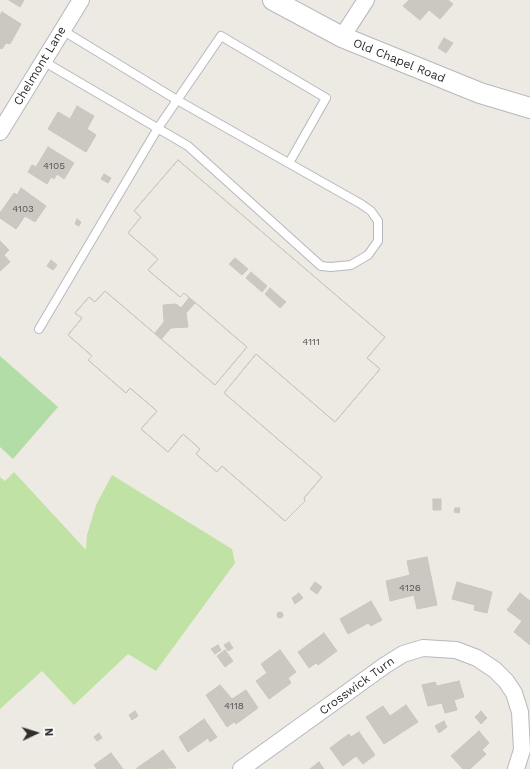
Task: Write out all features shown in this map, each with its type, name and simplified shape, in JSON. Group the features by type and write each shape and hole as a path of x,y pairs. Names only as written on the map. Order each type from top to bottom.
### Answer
{"street":[{"name":"Chelmont Lane","path":"0,132 81,0"},
{"name":"Old Chapel Road","path":"273,0 342,37 480,93 530,108"},
{"path":"342,37 366,0"},
{"name":"Crosswick Turn","path":"241,769 384,666 403,654 423,648 456,650 477,658 496,670 506,681 514,693 520,712 522,750 516,769"}],"lane":[{"path":"43,61 188,146 320,266 331,267 351,265 368,255 378,241 378,221 371,211 289,162 177,100 62,30"},
{"path":"40,329 158,128 221,36 326,98 289,162"}],"green space":[{"path":"0,356 58,407 13,459 0,447"},
{"path":"14,472 86,550 87,535 96,505 112,475 232,549 235,563 156,671 128,654 74,705 42,671 0,709 0,477 5,481"}],"building":[{"path":"9,0 24,0 20,7"},
{"path":"409,0 448,0 453,4 440,19 429,10 420,20 403,6"},
{"path":"2,12 21,24 10,44 6,43 2,49 0,48 0,15"},
{"path":"444,38 453,43 446,53 438,48"},
{"path":"77,106 94,116 87,129 96,135 86,152 48,129 58,112 70,119"},
{"path":"48,147 74,163 64,179 57,174 54,179 51,177 47,184 28,172 32,165 36,167"},
{"path":"178,160 385,337 367,358 380,369 335,422 256,354 224,393 322,477 304,498 305,501 285,521 222,466 217,472 196,454 200,449 183,434 168,452 141,429 157,411 130,388 126,393 88,360 92,356 68,335 82,318 75,313 89,297 95,302 105,291 215,385 247,347 184,293 180,297 148,270 158,259 128,233 141,217 134,211","holes":["235,258 248,269 242,275 229,264","251,272 267,286 262,292 246,278","270,288 286,302 280,308 265,294"]},
{"path":"178,160 385,337 367,358 380,369 335,422 256,354 224,393 322,477 304,498 305,501 285,521 222,466 217,472 196,454 200,449 183,434 168,452 141,429 157,411 130,388 126,393 88,360 92,356 68,335 82,318 75,313 89,297 95,302 105,291 215,385 247,347 184,293 180,297 148,270 158,259 128,233 141,217 134,211"},
{"path":"104,174 111,178 108,183 101,179"},
{"path":"21,188 46,206 35,222 25,216 16,229 0,218 0,213 14,193 17,195"},
{"path":"77,219 81,222 79,226 75,224"},
{"path":"0,241 9,250 4,255 10,262 0,271"},
{"path":"51,260 57,265 53,270 47,266"},
{"path":"189,298 195,303 186,313 188,327 171,328 161,339 155,333 164,322 163,305 176,304 181,308"},
{"path":"433,499 441,499 441,510 433,510"},
{"path":"455,508 460,508 459,513 454,512"},
{"path":"427,557 437,605 417,609 414,595 390,601 386,581 410,575 407,561"},
{"path":"315,582 322,587 317,594 310,589"},
{"path":"457,582 492,592 487,613 474,610 475,605 452,599"},
{"path":"299,593 303,598 295,604 292,598"},
{"path":"520,593 530,601 530,645 514,632 522,621 507,610"},
{"path":"371,601 382,620 371,626 368,623 348,634 340,619"},
{"path":"280,612 283,615 280,618 277,615"},
{"path":"324,633 337,651 318,665 316,663 309,668 298,652"},
{"path":"229,642 233,648 228,651 224,645"},
{"path":"218,645 221,650 215,654 211,649"},
{"path":"225,650 233,661 225,667 217,656"},
{"path":"280,650 296,672 288,678 291,683 269,699 256,681 267,673 261,664"},
{"path":"459,681 464,697 454,700 457,710 445,713 442,703 428,706 422,685 435,682 437,686"},
{"path":"220,685 232,699 246,690 258,708 236,724 234,722 227,727 206,695"},
{"path":"406,705 418,722 384,744 366,717 383,706 390,716"},
{"path":"135,711 138,716 132,720 129,715"},
{"path":"481,711 487,718 481,724 475,717"},
{"path":"204,719 217,737 210,742 208,738 188,752 179,737"},
{"path":"444,721 447,727 439,733 435,726"},
{"path":"479,731 489,743 482,750 486,754 470,769 463,769 451,756"},
{"path":"359,732 375,755 363,764 356,756 343,766 330,748 349,734 351,737"},
{"path":"99,733 102,738 97,741 94,737"},
{"path":"163,750 176,768 137,769 137,768"},
{"path":"111,753 123,769 97,769 94,765"},
{"path":"319,762 324,769 310,769"}]}
